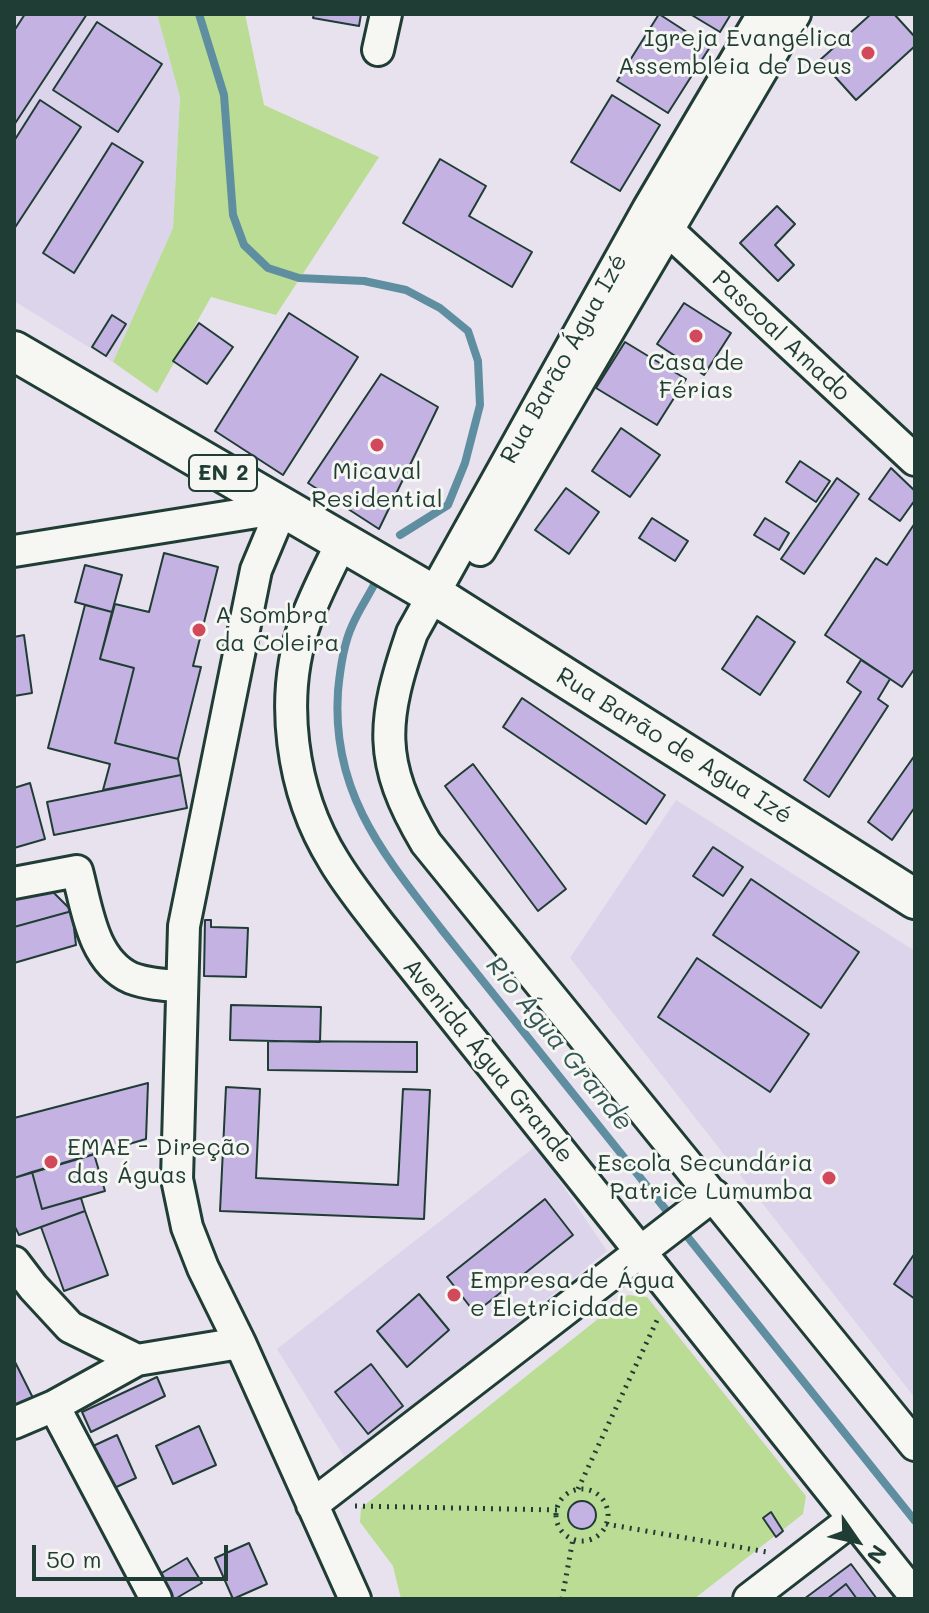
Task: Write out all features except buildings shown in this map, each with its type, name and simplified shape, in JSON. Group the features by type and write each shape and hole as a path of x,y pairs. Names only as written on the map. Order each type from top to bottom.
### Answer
{"main road":[{"name":"EN 2","path":"14,351 441,599"},
{"name":"Rua Barão de Agua Izé","path":"441,599 915,899"}],"street":[{"path":"378,50 386,14"},
{"name":"Rua Barão Água Izé","path":"705,1202 426,843 407,811 394,779 389,715 398,674 412,633 441,599 658,220 763,14"},
{"name":"Rua Barão Água Izé","path":"658,220 795,14"},
{"name":"Pascoal Amado","path":"658,220 915,460"},
{"path":"14,551 282,508"},
{"path":"282,508 256,570 184,926 176,1152 181,1207 203,1268 355,1599"},
{"name":"Avenida Água Grande","path":"342,542 305,622 292,697 295,757 317,829 332,859 380,925 915,1596"},
{"path":"14,883 77,871 98,946 111,964 139,980 180,986"},
{"path":"312,1505 705,1202 915,1445"},
{"path":"14,1262 70,1327 137,1360"},
{"path":"14,1423 54,1406 137,1360 240,1343"},
{"path":"54,1406 156,1599"},
{"path":"749,1599 853,1519"}],"path":[{"path":"578,1489 596,1492 608,1508 605,1528 589,1541 568,1538 556,1522 559,1501 578,1489 671,1291"},
{"path":"312,1505 558,1510"},
{"path":"606,1524 803,1558"},
{"path":"562,1599 573,1539"}],"shaded area":[{"path":"14,14 157,14 180,97 173,228 113,362 14,301"},
{"name":"Escola Secundária Patrice Lumumba","path":"676,800 915,951 915,1398 570,958"},
{"path":"536,1146 607,1251 346,1460 277,1349"}],"green space":[{"path":"157,14 245,14 264,105 379,157 276,315 211,297 157,393 113,362 173,228 180,97"},
{"path":"628,1295 647,1297 806,1496 803,1514 694,1599 401,1599 393,1566 360,1522 361,1508"}],"waterway":[{"path":"199,14 224,95 233,215 244,245 268,268 299,278 364,281 406,290 440,308 468,331 478,361 480,405 465,463 448,505 400,535"},
{"name":"Rio Água Grande","path":"375,583 349,633 338,691 338,727 343,761 366,821 400,875 442,930 915,1521"}],"place":[{"name":"Igreja Evangélica Assembleia de Deus","path":"868,53"},
{"name":"Casa de Férias","path":"696,336"},
{"name":"Micaval Residential","path":"377,445"},
{"name":"A Sombra da Coleira","path":"199,630"},
{"name":"EMAE - Direção das Águas","path":"51,1162"},
{"name":"Escola Secundária Patrice Lumumba","path":"829,1178"},
{"name":"Empresa de Água e Eletricidade","path":"454,1295"}]}
